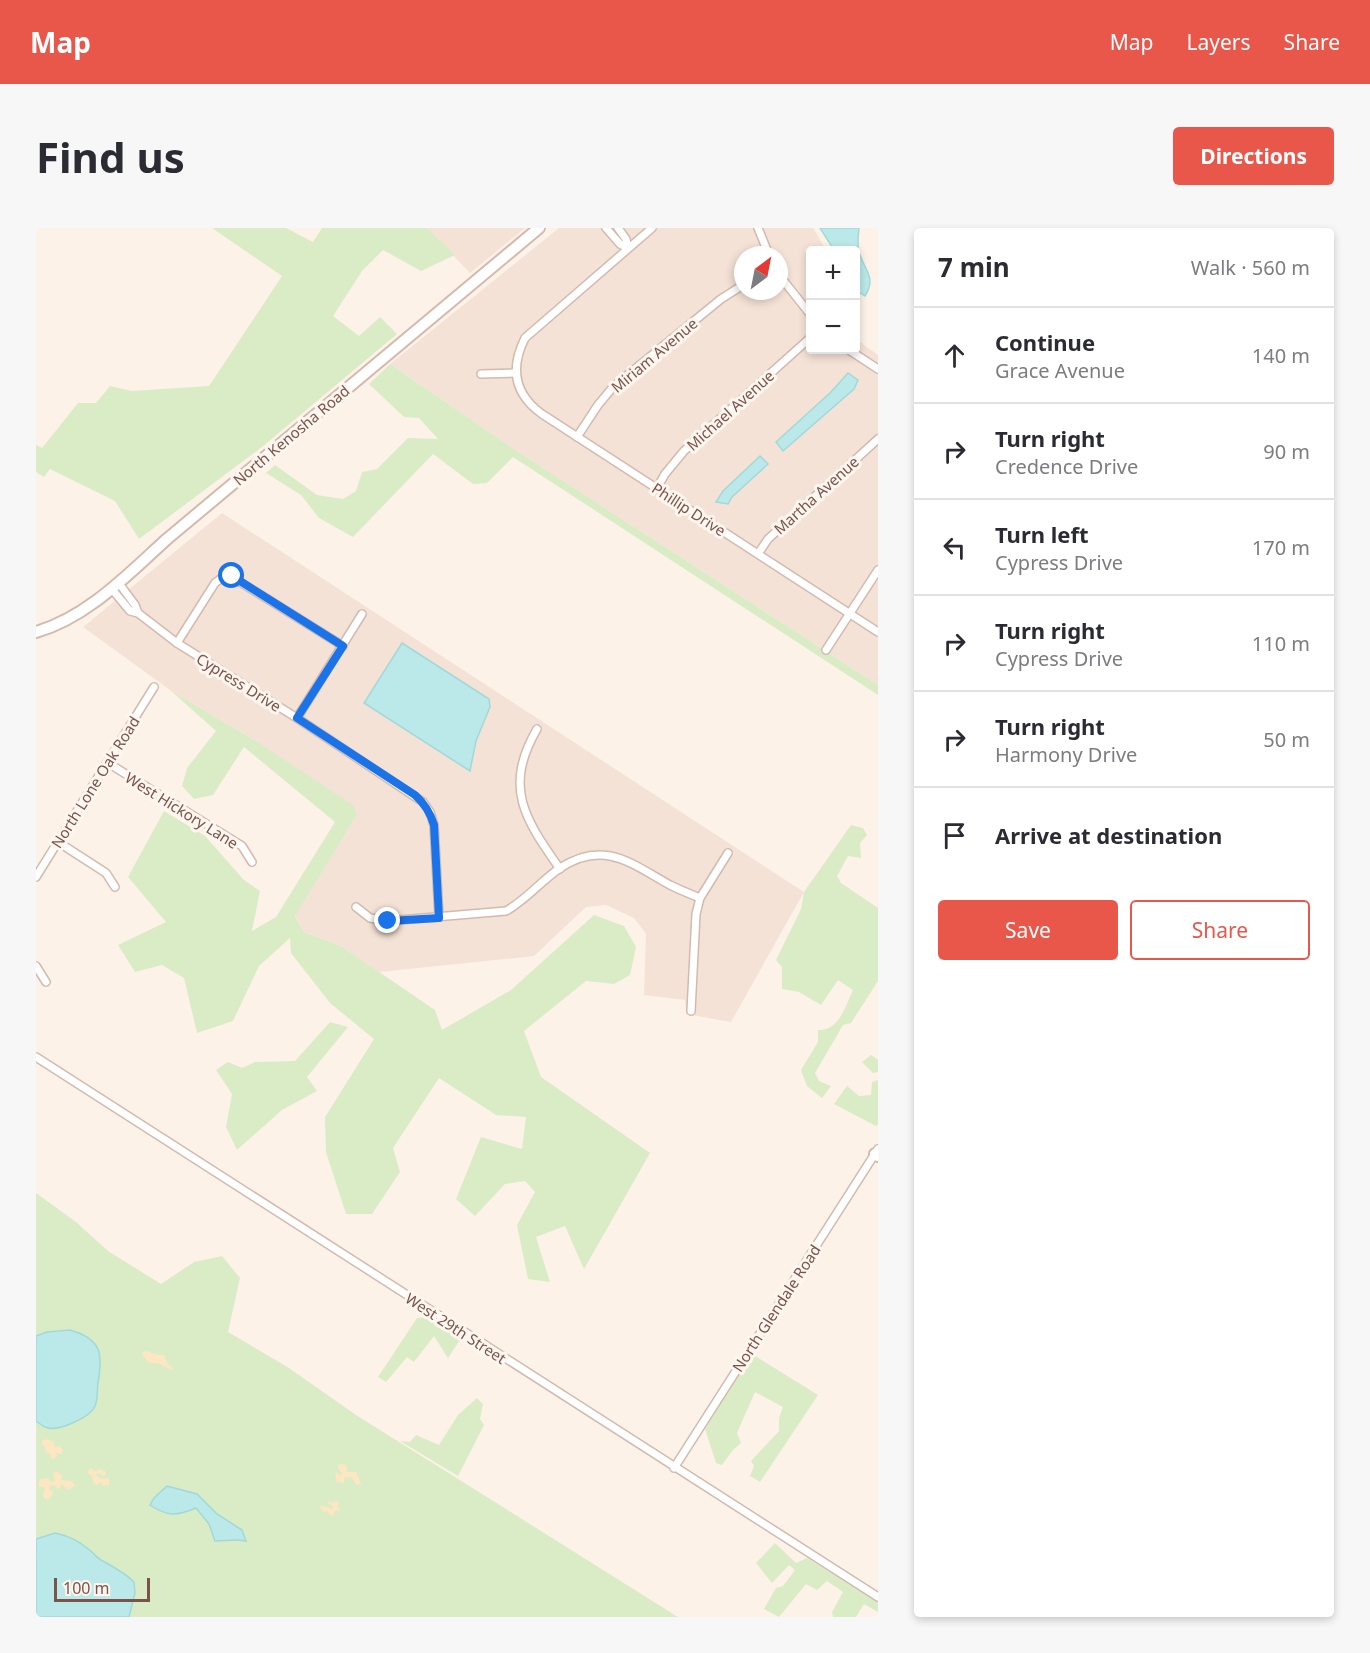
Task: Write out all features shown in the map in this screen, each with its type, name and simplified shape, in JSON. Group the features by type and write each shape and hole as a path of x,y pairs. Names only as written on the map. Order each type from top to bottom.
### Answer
{"street":[{"name":"North Kenosha Road","path":"36,632 61,624 115,585 539,228"},
{"path":"606,228 620,244 628,248"},
{"path":"618,228 626,239 628,248"},
{"path":"481,374 515,373 518,351 525,338 652,228"},
{"path":"758,228 765,246"},
{"path":"788,286 806,309"},
{"name":"Miriam Avenue","path":"577,437 613,387 734,291"},
{"name":"Michael Avenue","path":"657,488 684,451 806,342"},
{"path":"855,354 878,369"},
{"name":"Phillip Drive","path":"515,373 531,406 878,632"},
{"name":"Martha Avenue","path":"758,554 768,539 878,439"},
{"path":"826,650 878,570"},
{"path":"177,643 215,583 223,577 232,576 343,646"},
{"name":"Cypress Drive","path":"115,585 130,611 138,613 177,643 297,718 423,802 430,812 434,825 439,918"},
{"path":"297,718 362,614"},
{"name":"North Lone Oak Road","path":"36,877 154,687"},
{"path":"537,729 527,747 521,766 520,786 523,811 533,831 560,868"},
{"name":"West Hickory Lane","path":"108,763 242,846 252,862"},
{"path":"58,842 106,873 115,886"},
{"path":"691,1011 696,914 700,898 728,853"},
{"path":"356,907 370,918 388,921 506,911 522,901 560,868 599,855 616,857 634,863 700,898"},
{"path":"36,966 46,982"},
{"name":"West 29th Street","path":"36,1058 878,1597"},
{"name":"North Glendale Road","path":"674,1468 877,1153"}],"shaded area":[{"path":"427,228 525,228 470,273"},
{"path":"559,228 813,228 824,246 806,246 806,354 860,354 860,342 878,355 878,685 514,449 390,364"},
{"path":"222,513 804,892 731,1022 686,1014 685,1000 644,995 646,934 634,918 606,905 586,907 534,956 379,972 341,946 304,932 295,915 357,815 256,741 170,690 83,627"}],"green space":[{"path":"212,228 286,228 313,242 322,228 427,228 455,255 421,271 383,250 362,271 333,316 359,336 380,317 397,334 262,447 139,539 115,501 50,469 44,477 36,472 36,445 42,448 78,403 96,403 110,386 132,391 209,386 282,276"},
{"path":"390,364 514,449 878,685 878,695 513,457 487,483 473,484 433,454 353,537 319,518 301,495 266,473 275,465 317,495 343,499 356,491 362,472 377,469 408,438 438,439 419,418 404,417 369,384"},
{"path":"170,690 256,741 353,805 357,815 295,916 304,932 341,946 435,1010 442,1030 511,990 594,915 624,926 636,947 630,975 614,984 586,981 524,1031 541,1077 650,1153 584,1269 565,1226 536,1237 550,1282 528,1279 517,1225 535,1192 525,1181 505,1184 475,1216 456,1199 481,1137 522,1149 526,1117 496,1115 439,1078 393,1148 400,1172 372,1214 346,1214 326,1152 325,1117 374,1039 330,1003 291,953 290,938 259,966 233,1021 197,1033 184,978 162,965 135,972 118,945 166,922 128,877 164,811 205,836 244,880 260,891 252,931 276,917 335,822 244,747 213,795 194,799 182,786 187,768 216,731"},
{"path":"851,825 863,828 867,835 860,843 861,858 848,856 837,876 841,883 878,908 878,981 851,1023 843,1025 815,1073 819,1081 831,1086 822,1098 807,1086 801,1070 818,1042 818,1030 831,1027 836,1022 853,990 838,980 821,1005 799,992 782,989 782,967 776,960 801,909 804,892"},
{"path":"330,1022 348,1027 307,1077 317,1091 282,1110 237,1150 226,1127 232,1094 216,1070 228,1062 242,1068 255,1062 295,1061"},
{"path":"871,1055 878,1060 878,1072 873,1073 862,1062"},
{"path":"878,1080 878,1124 876,1126 834,1104 847,1086 859,1096 871,1095 872,1082"},
{"path":"36,1193 76,1222 108,1251 161,1284 194,1262 222,1256 240,1278 228,1332 289,1368 356,1415 678,1617 36,1617"},
{"path":"427,1317 460,1340 448,1358 434,1336 414,1362 407,1357 386,1382 378,1377 417,1318"},
{"path":"752,1354 818,1395 760,1482 750,1476 754,1466 751,1461 779,1431 779,1418 783,1407 755,1392 737,1433 741,1443 722,1465 716,1463 705,1429"},
{"path":"477,1398 483,1404 480,1419 484,1425 458,1476 400,1441 410,1442 416,1435 439,1445 458,1415"},
{"path":"775,1543 796,1563 807,1558 878,1602 878,1612 864,1604 856,1617 833,1617 832,1612 843,1592 827,1581 817,1590 806,1584 779,1617 764,1609 776,1588 783,1586 795,1570 789,1565 772,1583 756,1563"}],"sand":[{"path":"145,1351 164,1355 168,1364 174,1369 171,1370 158,1363 149,1363 142,1354"},
{"path":"47,1439 54,1442 54,1447 60,1446 63,1450 61,1454 56,1453 57,1456 54,1459 41,1444"},
{"path":"339,1464 346,1465 347,1472 356,1472 361,1484 357,1485 351,1477 344,1478 344,1483 337,1482 335,1473 337,1472 340,1476 342,1474 338,1468"},
{"path":"90,1468 95,1471 101,1469 105,1471 104,1476 98,1473 96,1475 102,1479 109,1478 109,1485 103,1486 101,1482 94,1484 92,1476 87,1473"},
{"path":"56,1471 62,1475 61,1480 72,1481 75,1486 68,1490 62,1484 58,1490 55,1485 50,1486 49,1489 53,1495 47,1500 43,1496 45,1487 39,1487 39,1482 41,1479 48,1478 51,1482 55,1481 53,1473"},
{"path":"330,1501 332,1503 337,1501 339,1504 337,1506 341,1510 335,1511 333,1516 320,1508 321,1505 333,1509 333,1506 327,1503"}],"water":[{"path":"820,228 859,228 858,246 831,246"},
{"path":"860,255 870,278 865,296 860,293"},
{"path":"848,373 858,380 854,389 783,451 776,442 831,392"},
{"path":"760,456 768,464 732,497 728,504 716,502 723,491"},
{"path":"402,643 489,699 490,707 476,741 470,771 364,703"},
{"path":"70,1330 89,1338 98,1349 100,1364 97,1400 92,1410 81,1419 67,1425 48,1428 36,1421 36,1336 47,1332"},
{"path":"167,1486 197,1494 217,1514 242,1530 246,1541 215,1541 209,1524 196,1508 173,1514 162,1512 150,1505"},
{"path":"55,1533 79,1542 100,1560 119,1570 134,1582 135,1593 129,1617 36,1617 36,1539"}],"route":[{"path":"232,576 343,646 297,718 415,795 430,812 434,825 439,918 388,921"}]}
